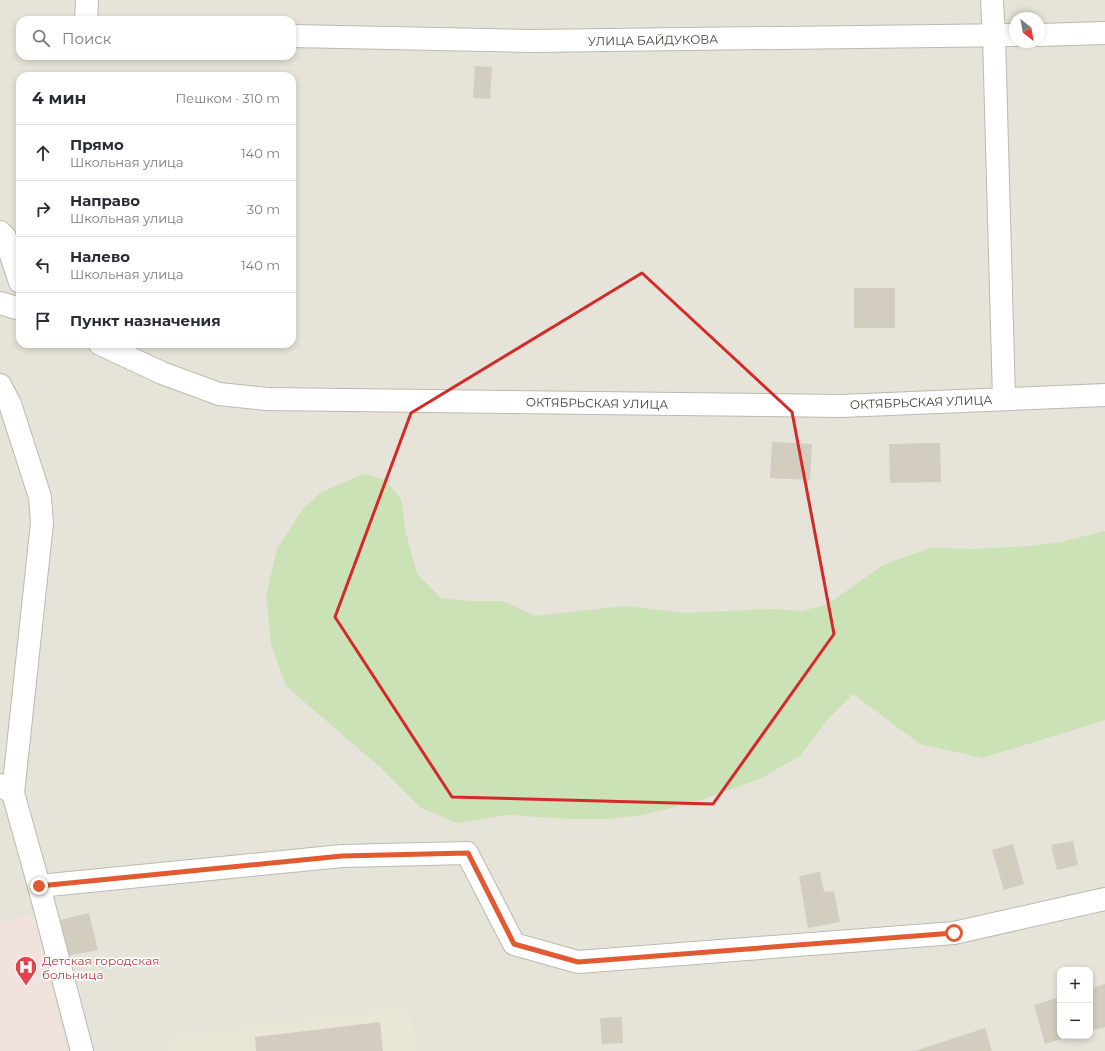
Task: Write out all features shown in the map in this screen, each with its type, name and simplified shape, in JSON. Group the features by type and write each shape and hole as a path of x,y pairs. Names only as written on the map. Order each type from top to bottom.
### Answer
{"street":[{"path":"86,16 87,0"},
{"path":"992,0 1005,35 1004,399"},
{"path":"1045,35 1105,33"},
{"name":"УЛИЦА БАЙДУКОВА","path":"296,36 531,41 1005,35"},
{"path":"0,232 5,237 16,270"},
{"path":"0,303 16,308"},
{"name":"ОКТЯБРЬСКАЯ УЛИЦА","path":"109,348 162,373 220,394 266,399 841,406 1105,395"},
{"path":"0,385 10,404 40,498 42,523 6,789 39,886 82,1051"},
{"path":"39,886 342,856 468,853 514,944 578,962 954,933 1105,899"}],"highlighted area":[{"path":"642,273 792,412 834,634 713,804 452,797 335,617 411,413"}],"shaded area":[{"path":"0,0 1105,0 1105,1051 0,1051"},
{"name":"Детская городская больница","path":"33,914 67,1051 0,1051 0,923"},
{"path":"409,1006 416,1051 170,1051 168,1037"}],"green space":[{"path":"363,474 385,480 401,499 406,533 417,574 441,598 470,601 503,601 535,616 625,606 685,613 771,609 802,611 828,604 883,565 930,548 973,549 1029,546 1061,542 1105,531 1105,720 983,758 920,744 853,694 827,720 801,755 760,779 698,801 643,815 605,819 572,819 506,815 457,823 421,808 381,768 286,686 271,644 266,595 277,549 302,510 320,493"}],"building":[{"path":"475,66 492,67 490,99 473,98"},
{"path":"854,288 895,288 895,328 854,328"},
{"path":"772,442 812,444 810,480 770,478"},
{"path":"940,443 941,482 890,483 889,444"},
{"path":"1073,841 1078,865 1057,870 1051,845"},
{"path":"1013,844 1024,884 1004,890 992,850"},
{"path":"820,872 824,892 834,891 840,922 808,928 799,876"},
{"path":"89,913 98,950 68,956 60,920"},
{"path":"1105,984 1105,1027 1093,1030 1093,1003 1093,988"},
{"path":"1057,998 1057,1039 1061,1039 1045,1044 1034,1005"},
{"path":"622,1017 623,1043 602,1044 600,1018"},
{"path":"380,1022 383,1051 256,1051 255,1037"},
{"path":"985,1028 992,1051 915,1051"}],"place":[{"name":"Детская городская больница","path":"26,986"}],"route":[{"path":"39,886 342,856 468,853 514,944 578,962 954,933"}]}
